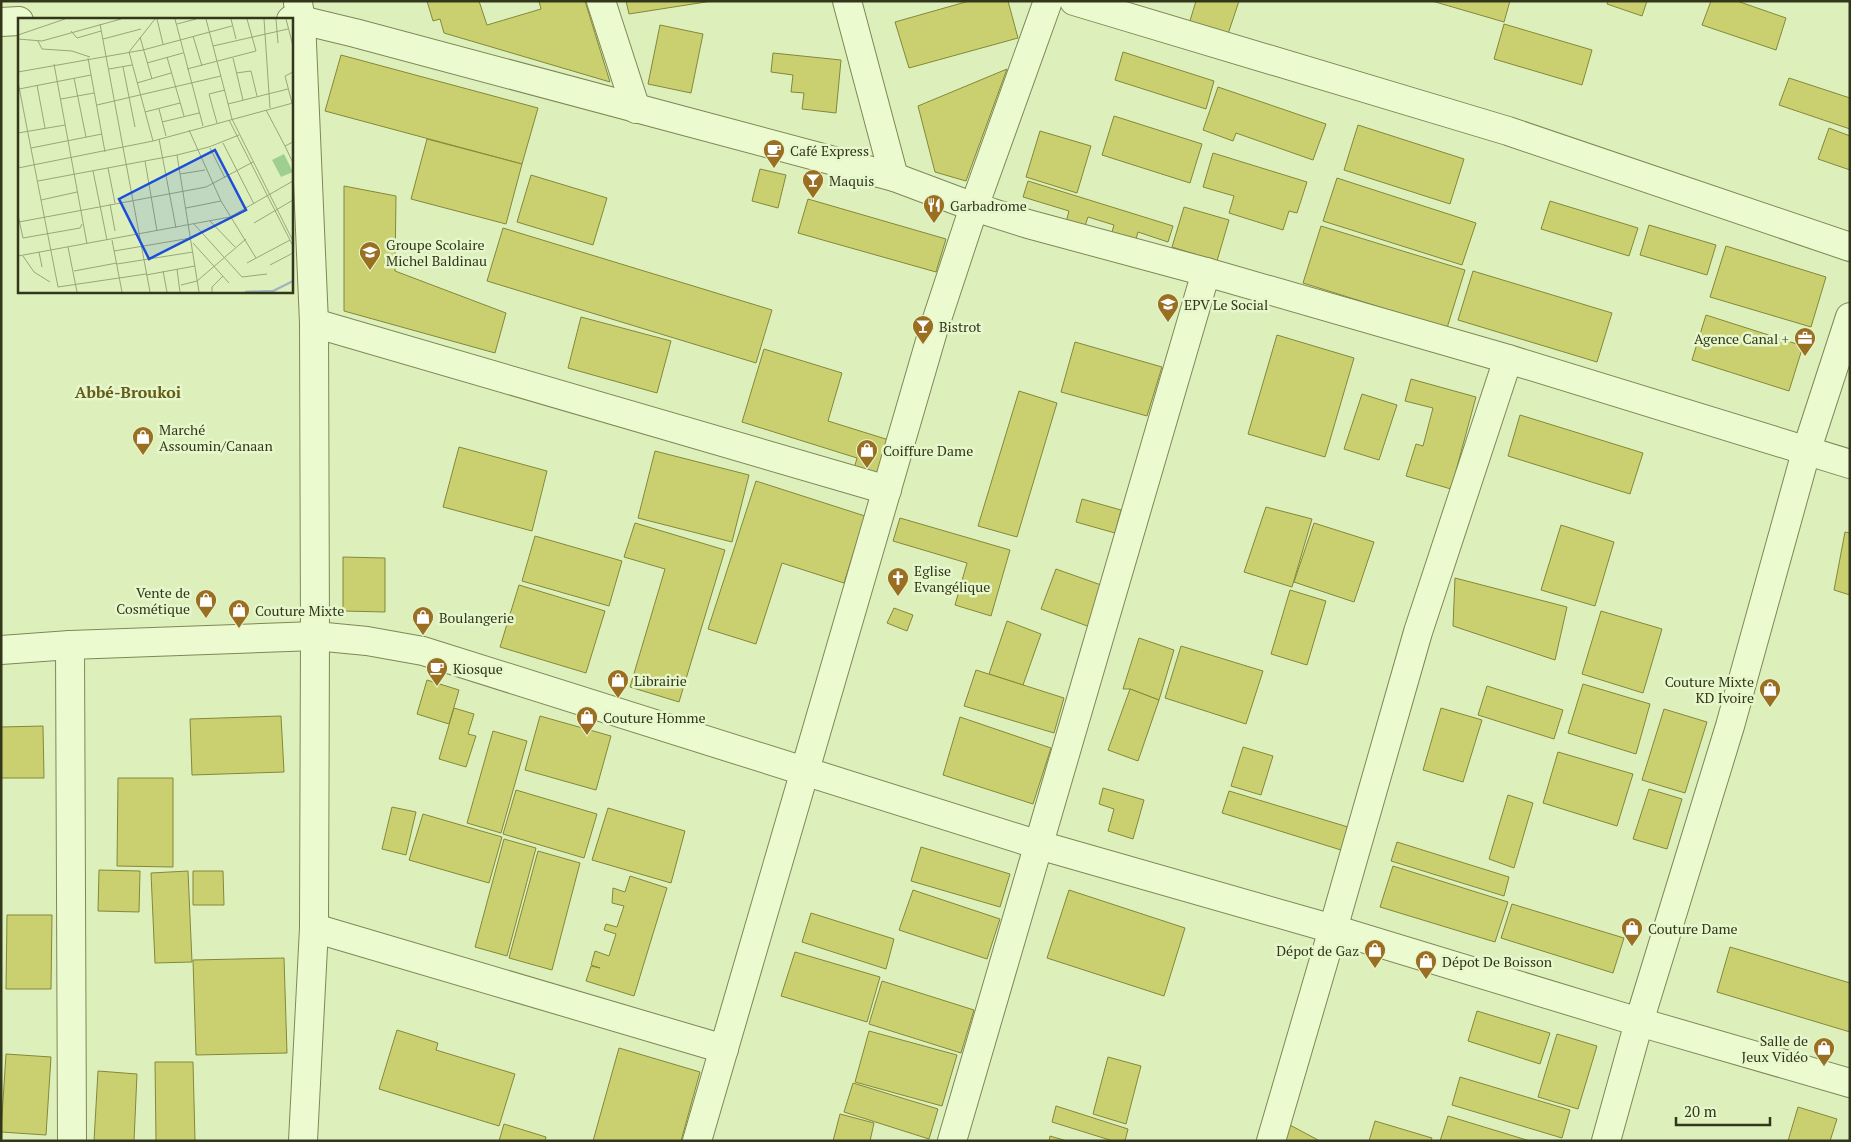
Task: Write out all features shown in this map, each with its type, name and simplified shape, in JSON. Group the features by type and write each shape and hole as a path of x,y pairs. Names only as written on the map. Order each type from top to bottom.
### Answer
{"street":[{"path":"601,1 636,109"},
{"path":"847,1 894,178"},
{"path":"697,1141 933,331 974,207 1048,1"},
{"path":"1074,1 1508,131 1850,247"},
{"path":"303,1141 314,928 314,323 297,13 636,109 894,178 1028,224 1206,272 1508,359 1850,464"},
{"path":"1,22 18,22"},
{"path":"952,1141 1206,272"},
{"path":"1606,1141 1639,1022 1730,726 1806,452 1850,317"},
{"path":"314,323 887,490"},
{"path":"1271,1141 1418,632 1508,359"},
{"path":"1,650 70,645 315,636 367,641 423,651 1039,845 1333,929 1639,1022 1850,1083"},
{"path":"70,645 72,1141"},
{"path":"314,928 724,1050"}],"building":[{"path":"427,1 479,1 487,25 541,9 539,1 585,1 610,82 444,33 440,19 433,21"},
{"path":"626,1 712,1 629,14"},
{"path":"969,1 1008,1 1018,38 909,68 895,22"},
{"path":"1196,1 1239,1 1227,37 1189,24"},
{"path":"1432,1 1510,1 1504,22"},
{"path":"1608,1 1647,1 1642,16 1607,4"},
{"path":"1711,1 1737,1 1786,18 1776,50 1702,25"},
{"path":"1504,24 1592,50 1582,85 1494,59"},
{"path":"660,25 703,34 691,93 648,84"},
{"path":"1123,52 1214,81 1206,109 1115,80"},
{"path":"773,53 841,60 836,113 802,109 804,93 791,92 793,75 771,72"},
{"path":"341,55 538,108 522,164 325,111"},
{"path":"1007,69 966,181 935,172 918,106"},
{"path":"1789,78 1850,98 1850,129 1779,105"},
{"path":"1218,87 1326,124 1313,160 1236,133 1233,141 1203,130"},
{"path":"1114,116 1202,144 1190,183 1102,155"},
{"path":"1358,125 1464,159 1450,204 1344,170"},
{"path":"1829,128 1850,136 1850,170 1818,159"},
{"path":"1040,131 1091,146 1077,193 1026,177"},
{"path":"427,139 522,164 506,224 411,199"},
{"path":"1213,153 1307,182 1297,213 1289,211 1283,230 1229,213 1234,196 1203,187"},
{"path":"760,169 786,175 778,208 752,201"},
{"path":"531,175 607,198 593,245 517,222"},
{"path":"1337,178 1476,223 1462,265 1323,221"},
{"path":"1028,181 1173,226 1168,242 1138,232 1133,250 1109,242 1114,225 1088,217 1083,232 1065,226 1069,211 1023,197"},
{"path":"344,186 396,196 395,271 506,313 495,353 344,311"},
{"path":"808,199 946,239 936,272 798,233"},
{"path":"1550,201 1638,228 1629,256 1541,229"},
{"path":"1184,207 1229,220 1217,261 1172,247"},
{"path":"1649,225 1716,245 1707,275 1640,255"},
{"path":"1321,226 1465,270 1447,328 1303,283"},
{"path":"503,228 772,310 756,363 487,281"},
{"path":"1726,246 1826,277 1811,327 1710,297"},
{"path":"1473,271 1612,313 1597,362 1458,320"},
{"path":"1706,315 1803,346 1789,391 1692,360"},
{"path":"581,317 671,341 657,393 568,368"},
{"path":"1277,335 1354,358 1325,457 1248,434"},
{"path":"1075,342 1162,367 1147,416 1061,392"},
{"path":"764,349 842,373 828,421 889,440 877,476 854,469 857,458 742,422"},
{"path":"1411,379 1476,397 1451,489 1406,476 1416,444 1423,446 1433,408 1405,401"},
{"path":"1019,391 1057,403 1017,537 978,526"},
{"path":"1362,394 1397,405 1379,460 1344,449"},
{"path":"1520,415 1643,453 1630,494 1508,456"},
{"path":"459,447 547,471 532,531 443,507"},
{"path":"655,451 749,475 732,542 638,518"},
{"path":"756,481 865,516 844,583 782,563 756,644 708,629"},
{"path":"1082,499 1121,510 1115,533 1076,522"},
{"path":"1266,507 1312,519 1292,587 1244,572"},
{"path":"900,518 1010,550 991,616 955,605 967,563 893,541"},
{"path":"635,523 725,550 679,702 630,687 665,569 624,557"},
{"path":"1314,523 1374,542 1354,602 1294,582"},
{"path":"1561,525 1614,542 1595,606 1541,590"},
{"path":"1845,532 1850,533 1850,595 1834,590"},
{"path":"535,536 622,561 609,606 522,581"},
{"path":"343,557 385,558 385,612 343,611"},
{"path":"1056,569 1104,586 1090,627 1041,609"},
{"path":"1455,578 1567,607 1555,660 1453,626"},
{"path":"519,585 605,611 586,673 500,647"},
{"path":"1290,590 1326,601 1307,665 1271,654"},
{"path":"894,608 913,615 907,631 887,623"},
{"path":"1601,611 1662,629 1643,693 1582,674"},
{"path":"1007,621 1041,634 1023,685 989,674"},
{"path":"1139,638 1174,650 1159,700 1130,689 1123,689"},
{"path":"1181,646 1263,671 1246,724 1165,698"},
{"path":"976,670 1064,698 1054,733 964,706"},
{"path":"427,680 459,690 449,724 417,714"},
{"path":"1583,684 1650,704 1636,754 1568,733"},
{"path":"1487,686 1563,710 1554,739 1478,715"},
{"path":"1130,689 1159,700 1138,761 1108,750"},
{"path":"454,708 474,714 468,734 476,736 466,767 439,759"},
{"path":"1441,708 1482,720 1463,782 1423,770"},
{"path":"1664,709 1707,722 1685,793 1642,780"},
{"path":"281,716 284,772 192,775 190,719"},
{"path":"540,716 611,736 596,790 525,770"},
{"path":"960,717 1051,748 1033,804 943,775"},
{"path":"43,726 44,778 1,778 1,727"},
{"path":"493,731 527,741 501,833 467,823"},
{"path":"1243,747 1273,756 1261,795 1231,786"},
{"path":"1558,752 1633,774 1617,826 1543,803"},
{"path":"118,778 173,778 173,867 117,866"},
{"path":"1103,788 1144,800 1133,839 1108,831 1114,809 1099,804"},
{"path":"1649,789 1682,799 1667,849 1633,839"},
{"path":"516,790 597,814 584,858 503,834"},
{"path":"1229,791 1348,827 1341,850 1222,813"},
{"path":"1508,795 1533,803 1514,868 1489,859"},
{"path":"392,807 416,812 406,855 382,849"},
{"path":"608,808 685,831 671,883 592,860"},
{"path":"423,814 502,837 489,883 409,860"},
{"path":"504,839 536,848 507,956 475,947"},
{"path":"1397,842 1509,877 1504,896 1391,861"},
{"path":"921,847 1010,874 1000,907 911,881"},
{"path":"538,851 580,863 552,970 509,958"},
{"path":"1393,866 1508,902 1495,942 1380,907"},
{"path":"99,870 140,871 139,912 98,911"},
{"path":"188,871 192,962 155,963 151,873"},
{"path":"193,871 223,871 224,905 193,905"},
{"path":"630,876 667,888 634,996 586,981 591,966 600,968 591,965 595,951 609,956 616,934 604,930 606,924 617,927 624,906 612,903 613,888 625,892"},
{"path":"913,890 1000,919 987,959 899,930"},
{"path":"1069,890 1185,928 1164,996 1047,958"},
{"path":"1512,904 1624,938 1613,973 1501,938"},
{"path":"811,913 894,939 886,969 802,942"},
{"path":"7,915 52,915 51,989 6,989"},
{"path":"1730,947 1850,983 1850,1032 1717,992"},
{"path":"795,952 880,977 867,1022 781,996"},
{"path":"284,958 287,1053 196,1055 193,960"},
{"path":"882,981 974,1010 961,1053 869,1024"},
{"path":"1477,1011 1550,1033 1540,1064 1468,1041"},
{"path":"397,1030 438,1043 436,1050 515,1074 499,1126 379,1089"},
{"path":"869,1031 957,1055 942,1106 855,1082"},
{"path":"1557,1034 1597,1046 1578,1109 1538,1097"},
{"path":"619,1048 700,1072 681,1141 593,1141"},
{"path":"6,1054 51,1057 46,1135 1,1132"},
{"path":"1108,1057 1141,1066 1126,1124 1093,1114"},
{"path":"155,1062 193,1062 195,1141 156,1141"},
{"path":"98,1071 137,1074 134,1141 94,1141"},
{"path":"1460,1077 1570,1110 1562,1138 1452,1105"},
{"path":"853,1083 938,1109 929,1139 844,1112"},
{"path":"1056,1106 1128,1129 1125,1141 1113,1141 1052,1122"},
{"path":"1798,1107 1837,1119 1830,1141 1788,1141"},
{"path":"840,1114 874,1123 870,1141 833,1141"},
{"path":"1448,1116 1530,1141 1440,1141"},
{"path":"1375,1121 1432,1138 1431,1141 1369,1141"},
{"path":"504,1124 546,1137 545,1141 499,1141"},
{"path":"1288,1124 1320,1141 1282,1141"},
{"path":"1050,1136 1067,1141 1049,1141"}],"place":[{"name":"Café Express","path":"774,169"},
{"name":"Maquis","path":"813,199"},
{"name":"Garbadrome","path":"934,224"},
{"name":"Groupe Scolaire Michel Baldinau","path":"370,271"},
{"name":"EPV Le Social","path":"1168,323"},
{"name":"Bistrot","path":"923,345"},
{"name":"Agence Canal +","path":"1805,357"},
{"name":"Marché Assoumin/Canaan","path":"143,456"},
{"name":"Coiffure Dame","path":"867,469"},
{"name":"Eglise Evangélique","path":"898,597"},
{"name":"Vente de Cosmétique","path":"206,619"},
{"name":"Couture Mixte","path":"239,629"},
{"name":"Boulangerie","path":"423,636"},
{"name":"Kiosque","path":"437,687"},
{"name":"Librairie","path":"618,699"},
{"name":"Couture Mixte KD Ivoire","path":"1770,708"},
{"name":"Couture Homme","path":"587,736"},
{"name":"Couture Dame","path":"1632,947"},
{"name":"Dépot de Gaz","path":"1375,969"},
{"name":"Dépot De Boisson","path":"1426,980"},
{"name":"Salle de Jeux Vidéo","path":"1824,1067"}],"district":[{"name":"Abbé-Broukoi","path":"128,392"}]}
